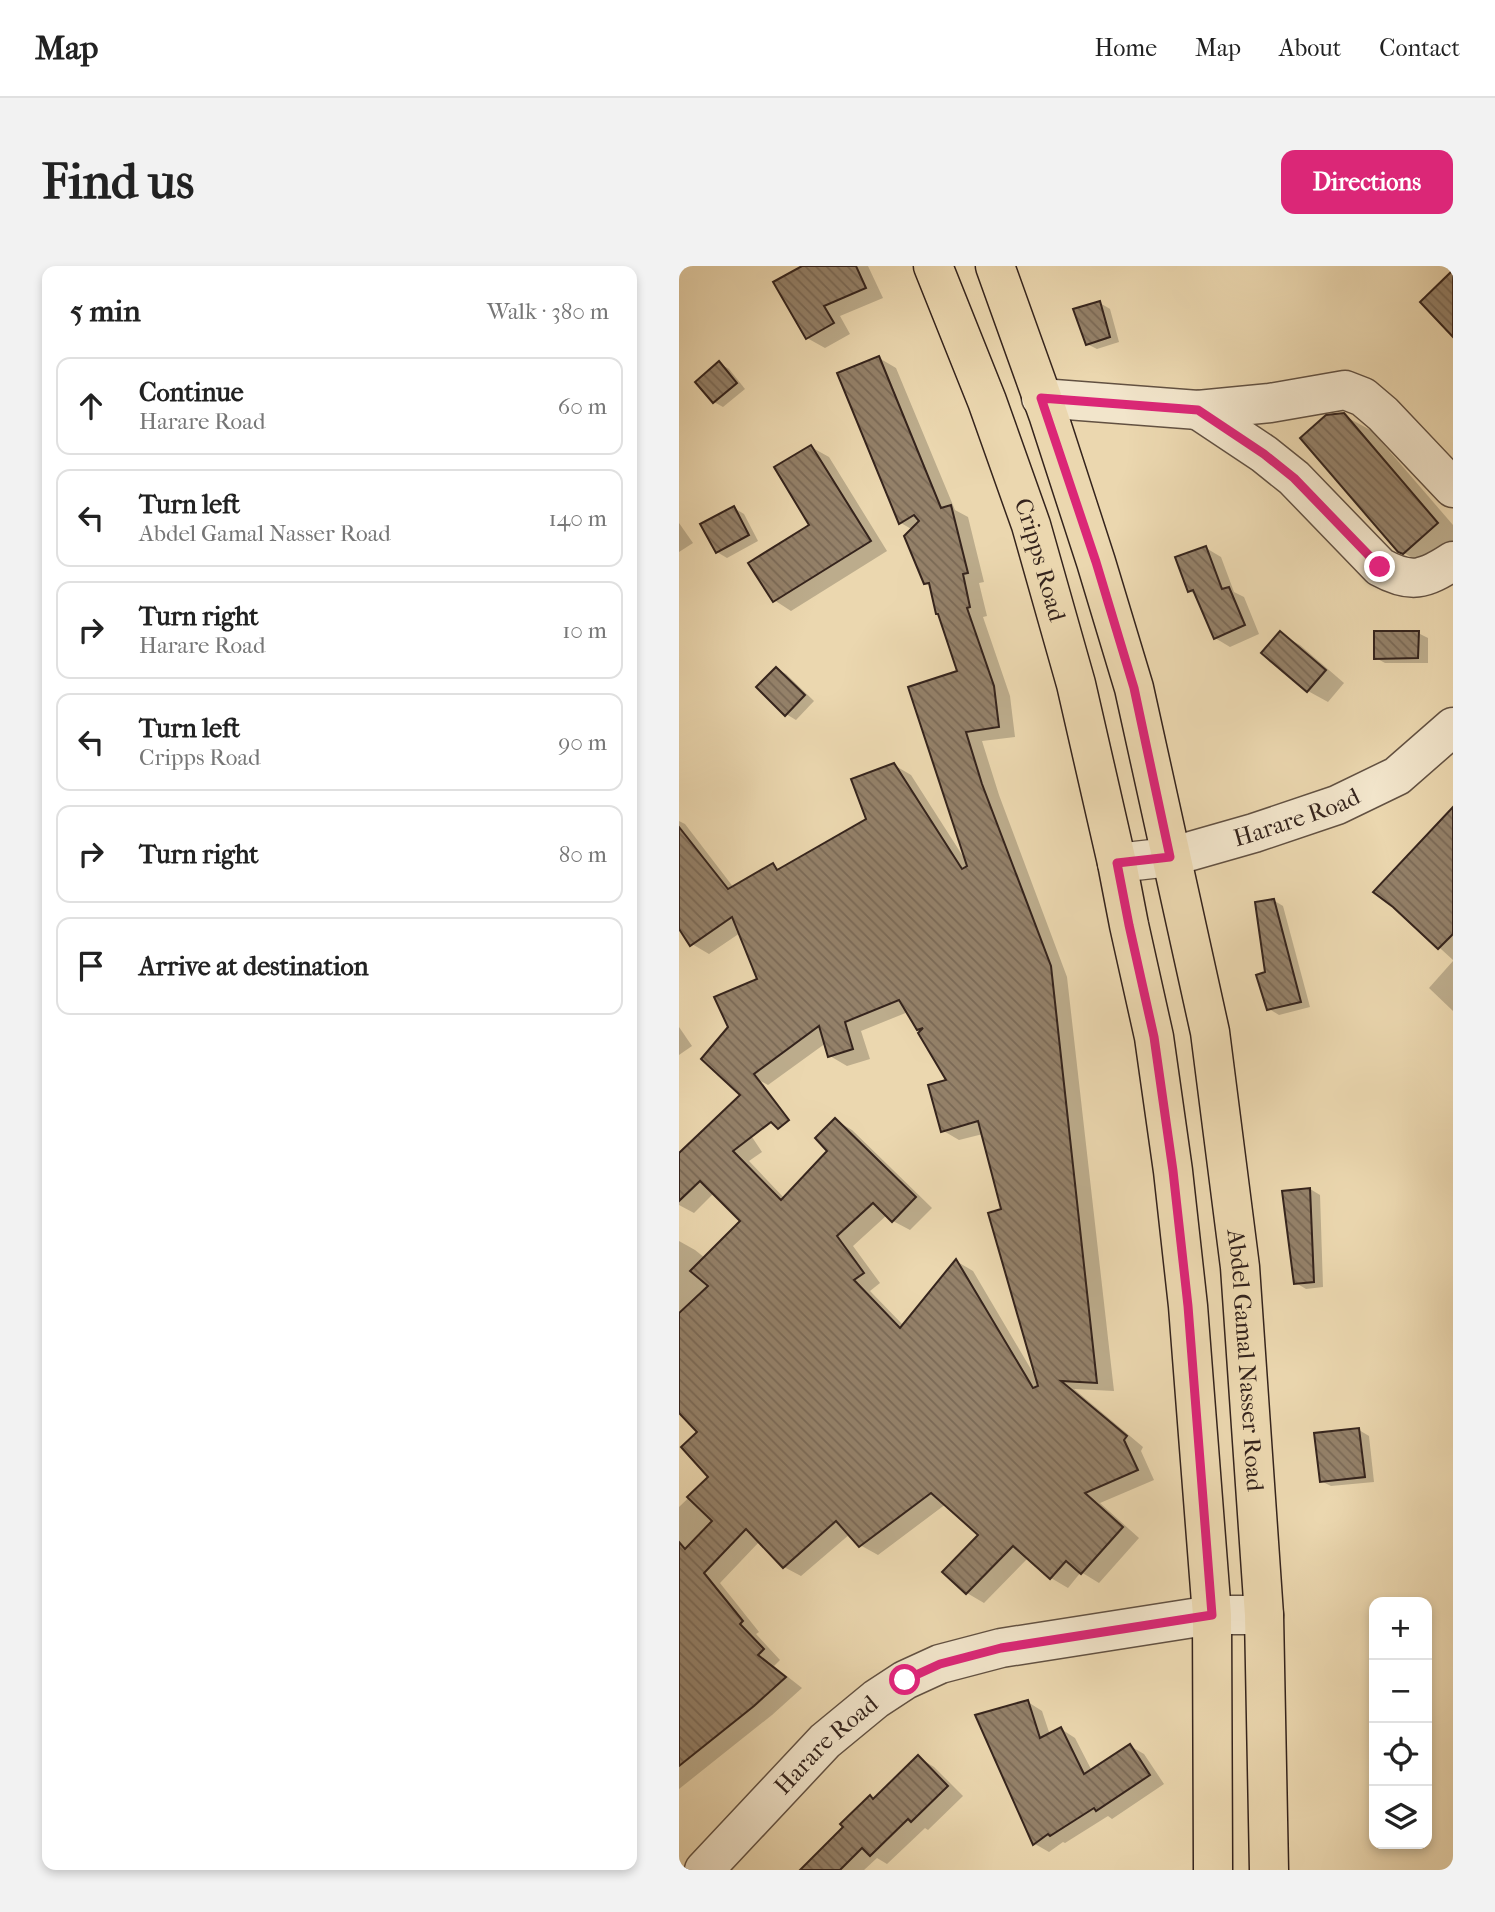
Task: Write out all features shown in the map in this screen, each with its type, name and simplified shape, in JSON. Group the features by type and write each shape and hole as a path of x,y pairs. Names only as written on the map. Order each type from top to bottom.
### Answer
{"main road":[{"name":"Cripps Road","path":"933,266 988,401 1031,525 1076,684 1117,863"},
{"path":"995,266 1096,562 1134,688 1170,857"},
{"name":"Abdel Gamal Nasser Road","path":"1170,857 1210,1032 1240,1267 1264,1615 1269,1870"},
{"path":"1117,863 1154,1037 1188,1306 1212,1615 1213,1870"}],"street":[{"path":"1041,398 1198,410 1270,403 1345,390 1363,397 1383,414 1453,488"},
{"path":"1198,410 1264,454 1294,478 1380,567 1397,576 1410,578 1434,573 1453,561"},
{"name":"Harare Road","path":"1117,863 1170,857 1337,805 1397,776 1453,727"},
{"name":"Harare Road","path":"704,1870 825,1741 876,1699 905,1680 940,1664 1001,1648 1212,1615 1264,1615"}],"building":[{"path":"802,266 856,266 866,288 824,306 834,323 806,339 773,282"},
{"path":"1453,270 1453,337 1420,302"},
{"path":"1100,301 1110,337 1086,345 1073,309"},
{"path":"879,356 941,508 951,505 968,573 963,574 970,607 967,608 994,686 999,727 966,732 982,784 1051,966 1097,1383 1061,1381 1127,1436 1124,1440 1138,1470 1085,1493 1123,1527 1081,1574 1066,1561 1050,1579 1013,1546 966,1594 942,1572 978,1535 931,1493 859,1547 836,1521 783,1568 746,1529 704,1573 743,1621 740,1624 764,1649 758,1655 786,1677 679,1766 679,1542 685,1549 712,1521 687,1497 708,1477 681,1447 697,1432 679,1413 679,1313 708,1286 690,1271 740,1221 700,1181 679,1201 679,1153 740,1095 701,1059 728,1027 714,997 757,979 732,917 690,946 679,929 679,827 728,889 773,863 777,870 866,819 851,779 894,763 962,869 967,866 908,687 957,671 936,614 929,583 924,584 904,536 919,521 914,515 899,524 837,373","holes":["899,1000 917,1030 923,1028 918,1033 946,1080 928,1085 941,1132 978,1121 1001,1209 988,1213 1038,1386 1033,1388 956,1259 900,1328 854,1280 864,1273 837,1236 873,1203 892,1222 916,1197 835,1118 815,1138 827,1151 781,1200 733,1151 771,1122 778,1129 789,1120 754,1074 819,1026 828,1057 853,1049 845,1022"]},
{"path":"719,361 737,383 713,403 695,382"},
{"path":"1344,413 1438,523 1403,554 1398,552 1300,438 1326,415"},
{"path":"811,445 871,541 773,602 748,563 809,525 774,467"},
{"path":"734,506 749,535 716,553 700,524"},
{"path":"1206,546 1222,589 1229,587 1245,625 1214,639 1193,590 1188,592 1175,557"},
{"path":"1280,631 1326,670 1307,692 1261,653"},
{"path":"1374,631 1419,631 1418,658 1374,659"},
{"path":"776,667 805,695 785,716 756,687"},
{"path":"1453,807 1453,934 1438,949 1373,892"},
{"path":"1274,899 1301,1002 1267,1010 1256,975 1265,972 1255,902"},
{"path":"1310,1188 1314,1282 1294,1284 1282,1191"},
{"path":"1359,1428 1365,1477 1320,1482 1314,1433"},
{"path":"1028,1700 1040,1738 1061,1727 1084,1774 1130,1744 1150,1775 1096,1811 1094,1808 1033,1845 975,1715"},
{"path":"918,1755 948,1786 911,1822 908,1819 870,1856 862,1848 840,1870 800,1870 843,1827 840,1824 870,1795 873,1799"}],"route":[{"path":"905,1680 940,1664 1001,1648 1212,1615 1188,1306 1173,1171 1154,1037 1117,863 1170,857 1134,688 1096,562 1041,398 1198,410 1264,454 1294,478 1380,567"}]}
